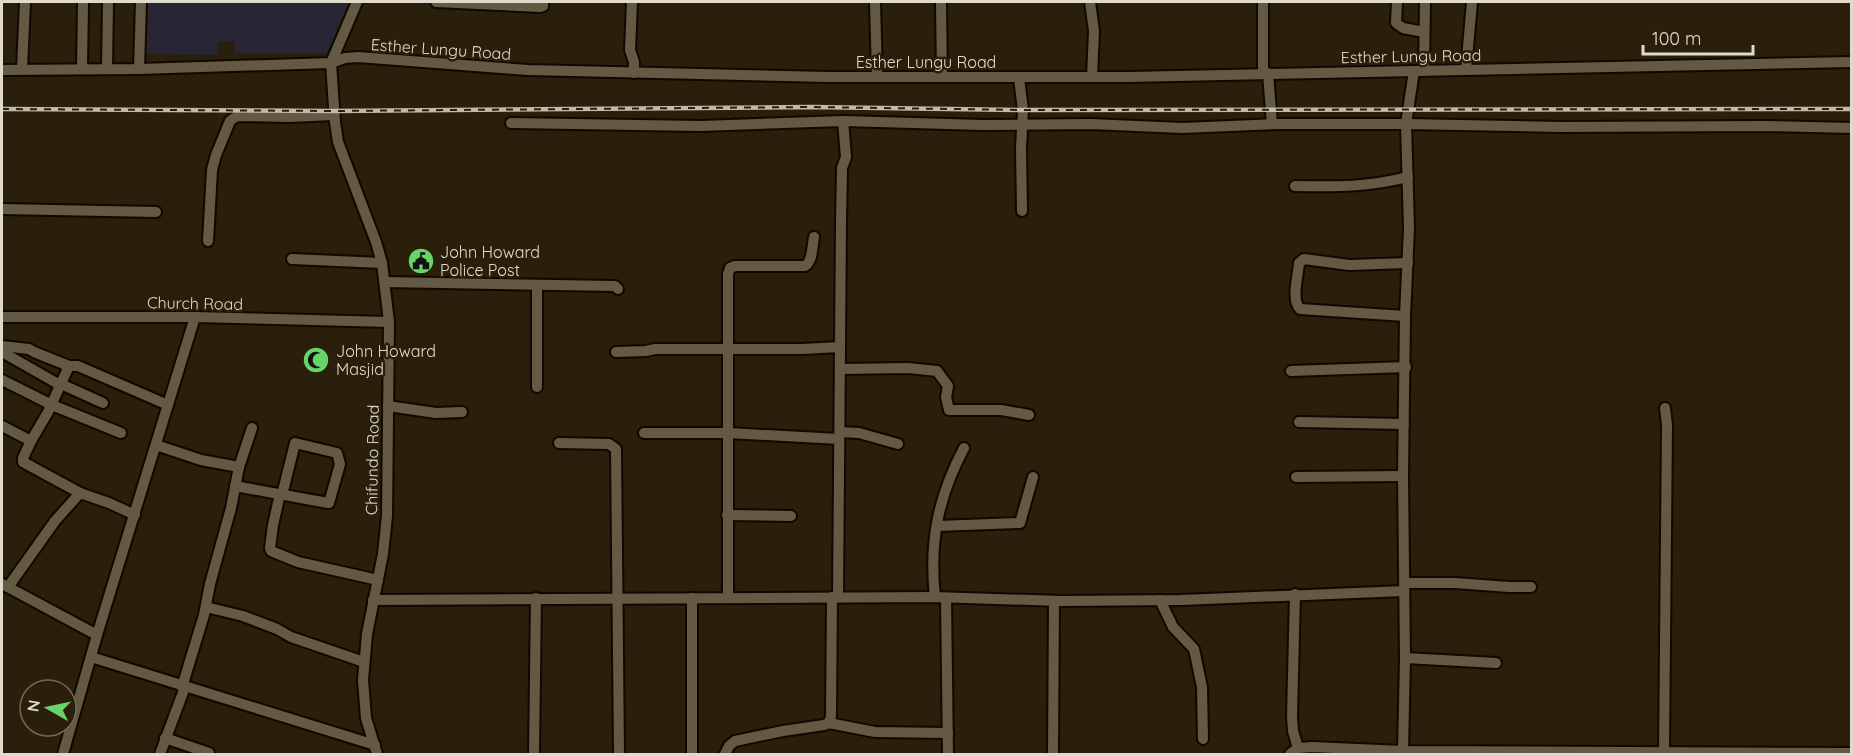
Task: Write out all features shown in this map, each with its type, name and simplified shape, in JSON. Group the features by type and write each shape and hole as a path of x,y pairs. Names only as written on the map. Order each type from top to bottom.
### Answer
{"street":[{"path":"22,69 25,2"},
{"path":"82,69 83,2"},
{"path":"107,69 108,2"},
{"path":"139,69 141,2"},
{"path":"330,63 357,2"},
{"path":"436,2 540,7 543,6 543,2"},
{"path":"632,2 630,50 634,62 634,73"},
{"path":"875,2 877,77"},
{"path":"941,2 942,77"},
{"path":"1090,2 1094,30 1092,77"},
{"path":"1263,2 1265,74 1272,124"},
{"path":"1397,2 1396,23 1403,28 1424,32"},
{"path":"1402,751 1405,658 1403,476 1408,263 1406,124 1419,71 1425,2"},
{"path":"1466,70 1472,2"},
{"name":"Esther Lungu Road","path":"2,70 139,69 330,63 358,57 528,70 1019,78 1851,62"},
{"name":"Chifundo Road","path":"330,63 338,142 382,263 389,322 387,516 363,680 366,718 376,750"},
{"path":"1019,78 1023,125 1022,211"},
{"path":"208,241 212,170 230,121 237,116 334,115"},
{"path":"511,123 701,126 843,121 1023,125 1091,124 1182,128 1272,124 1406,124 1851,128"},
{"path":"829,723 839,435 842,168 846,157 843,121"},
{"path":"1295,186 1351,187 1408,177"},
{"path":"2,209 156,212"},
{"path":"728,598 728,274 730,268 735,266 804,266 809,264 814,237"},
{"path":"292,259 382,263"},
{"path":"1405,316 1300,309 1296,297 1299,263 1304,259 1349,265 1408,263"},
{"path":"385,282 615,286 618,289"},
{"path":"537,285 537,387"},
{"name":"Church Road","path":"2,317 195,317 389,322"},
{"path":"63,754 97,635 195,317"},
{"path":"2,346 29,349 69,366 78,366 168,405"},
{"path":"616,352 655,349 840,347"},
{"path":"2,352 60,385 103,403"},
{"path":"69,366 52,405 22,458 23,462 80,493 135,514"},
{"path":"1291,371 1406,367"},
{"path":"840,369 908,368 937,371 948,386 946,398 949,410 1001,410 1029,415"},
{"path":"2,380 52,405 104,424 121,433"},
{"path":"388,406 436,413 462,412"},
{"path":"1664,752 1667,424 1665,408"},
{"path":"1299,422 1404,424"},
{"path":"2,426 31,441"},
{"path":"160,754 184,687 206,607 239,467 252,428"},
{"path":"644,433 866,434 898,444"},
{"path":"235,486 281,495 329,503 340,464 337,453 295,442 281,495 273,525 271,551 298,562 378,580"},
{"path":"558,443 609,444 616,449 619,754"},
{"path":"156,445 201,460 239,467"},
{"path":"948,754 940,597 933,547 947,484 964,448"},
{"path":"1296,477 1403,476"},
{"path":"937,526 1020,523 1033,477"},
{"path":"80,493 5,586 97,635"},
{"path":"727,515 791,516"},
{"path":"373,600 940,597 1053,601 1160,600 1462,583 1532,587"},
{"path":"1295,594 1292,716 1294,751 1851,753"},
{"path":"534,754 536,598"},
{"path":"692,598 692,754"},
{"path":"1160,600 1173,627 1194,649 1202,687 1203,739"},
{"path":"1053,601 1053,754"},
{"path":"206,607 243,616 277,628 291,637 364,662"},
{"path":"91,657 376,750"},
{"path":"1405,658 1497,663"},
{"path":"725,754 735,741 829,723 875,732 948,733"},
{"path":"165,738 208,754"}],"shaded area":[{"path":"144,2 349,2 327,53 235,53 234,41 218,42 217,55 144,54"}],"railway":[{"path":"2,109 334,111 811,107 1023,110 1852,109"}],"place":[{"name":"John Howard Police Post","path":"421,261"},
{"name":"John Howard Masjid","path":"316,360"}]}
